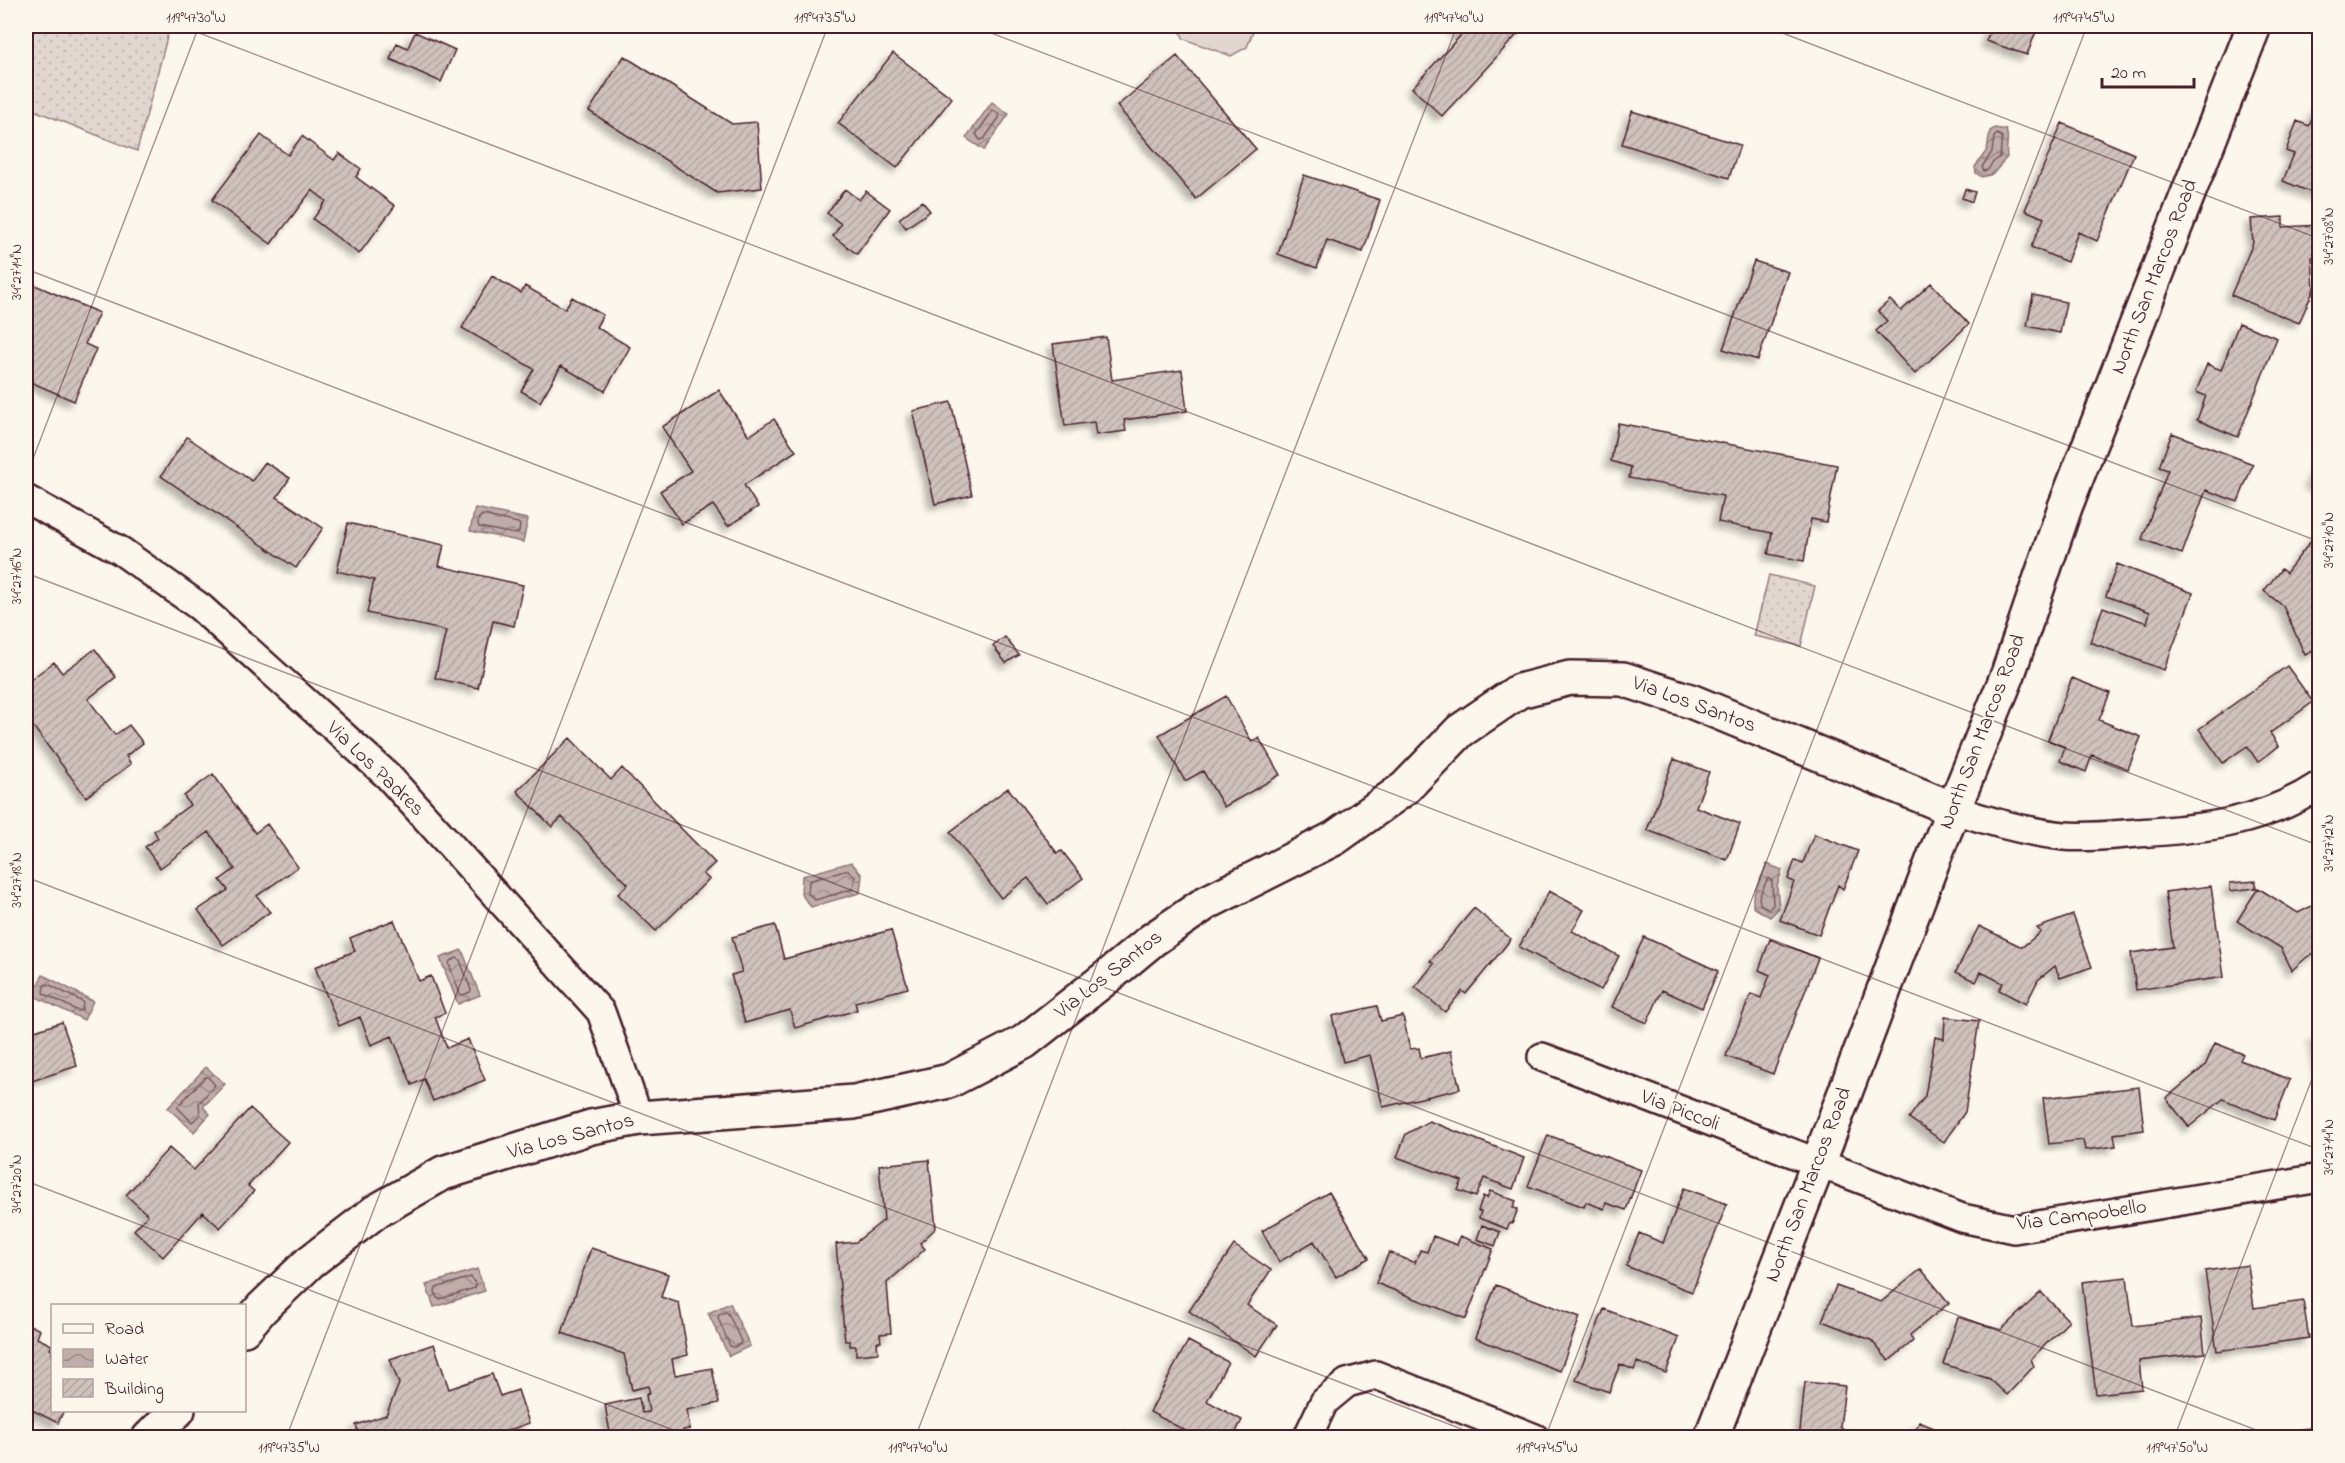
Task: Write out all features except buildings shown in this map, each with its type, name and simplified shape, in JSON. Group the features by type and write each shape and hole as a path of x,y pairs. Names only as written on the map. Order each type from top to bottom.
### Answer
{"street":[{"name":"North San Marcos Road","path":"1711,1437 1953,809 1976,758 2008,674 2065,507 2254,26"},
{"name":"Via Los Padres","path":"26,499 121,551 200,607 388,776 601,1012 639,1118"},
{"name":"Via Los Santos","path":"246,1327 310,1262 375,1212 443,1173 591,1126 639,1118 854,1102 949,1081 1024,1042 1152,940 1206,903 1335,838 1405,788 1460,730 1519,691 1570,678 1623,679 1693,702 1953,809"},
{"path":"1953,809 2003,826 2065,836 2179,831 2245,820 2298,799 2319,785"},
{"name":"Via Piccoli","path":"1542,1057 1818,1164"},
{"name":"Via Campobello","path":"1818,1164 1962,1218 2014,1228 2319,1178"},
{"path":"1307,1437 1324,1402 1347,1383 1376,1375 1535,1437"},
{"path":"149,1437 176,1412"}],"shaded area":[{"path":"26,26 170,26 137,151 26,107"},
{"path":"1177,26 1255,26 1247,47 1231,56 1184,39"},
{"path":"1769,575 1815,586 1801,646 1754,636"}],"water":[{"path":"992,102 1009,114 984,150 966,138"},
{"path":"1995,128 2006,130 2007,157 1993,174 1982,177 1976,173 1975,167 1987,150 1990,131"},
{"path":"475,508 528,519 523,542 470,531"},
{"path":"851,862 862,875 860,893 811,907 801,894 802,876"},
{"path":"1767,864 1782,870 1777,886 1779,908 1770,917 1753,907 1753,896"},
{"path":"462,950 480,995 458,1004 440,958"},
{"path":"43,975 93,1001 84,1020 32,995"},
{"path":"206,1067 225,1084 203,1107 210,1114 194,1132 168,1108"},
{"path":"477,1269 485,1291 434,1307 426,1285"},
{"path":"730,1303 750,1346 729,1356 708,1313"}],"waterway":[{"path":"2285,1438 2292,1434 2320,1430"}]}
